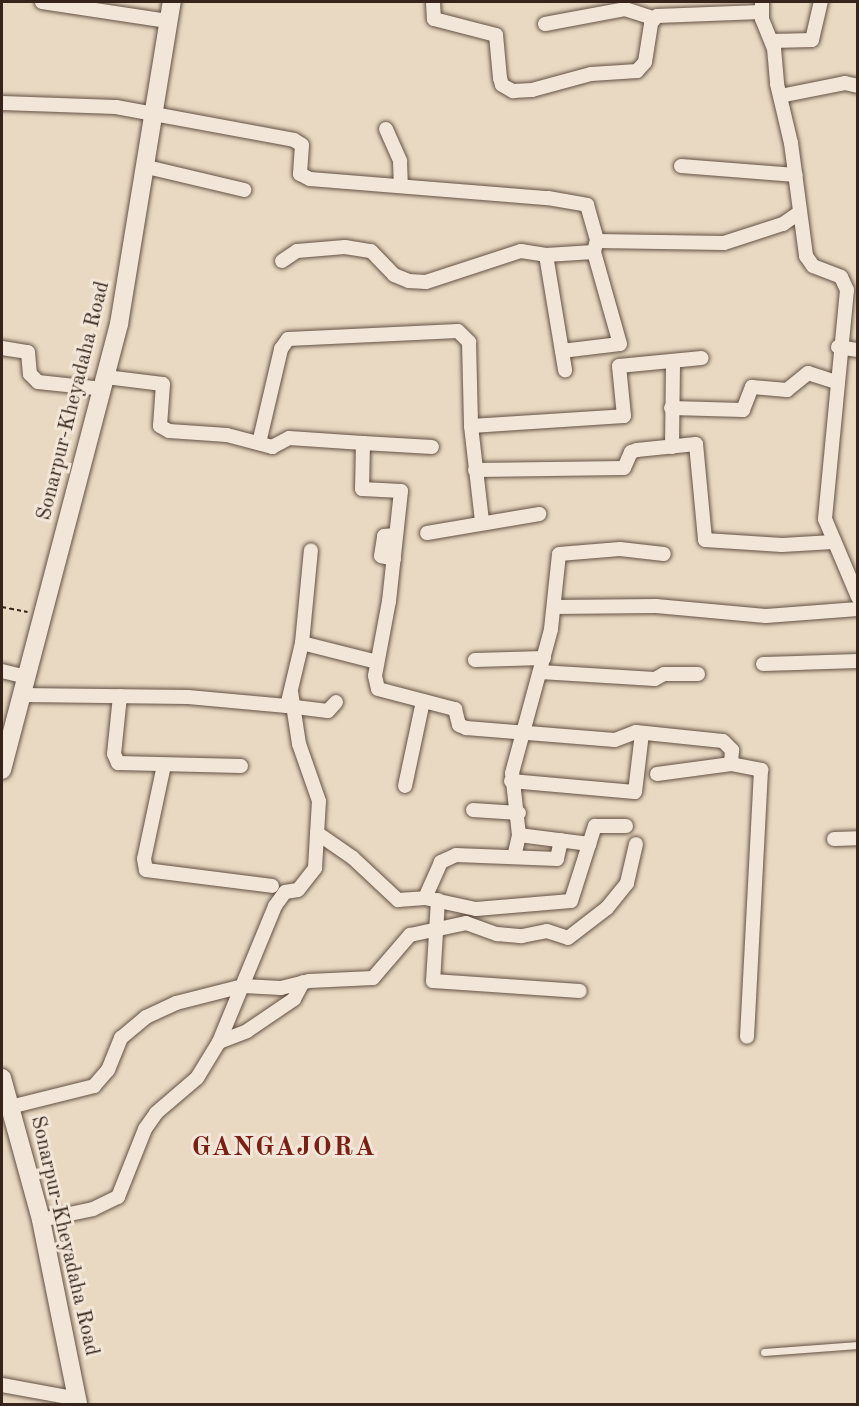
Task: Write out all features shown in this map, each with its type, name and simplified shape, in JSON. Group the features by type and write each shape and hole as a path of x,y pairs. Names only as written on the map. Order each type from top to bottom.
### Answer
{"main road":[{"name":"Sonarpur-Kheyadaha Road","path":"2,770 119,324 156,114 172,2"},
{"name":"Sonarpur-Kheyadaha Road","path":"2,1078 41,1220 78,1402"}],"street":[{"path":"42,2 168,21"},
{"path":"433,2 434,20 496,35 502,85 513,91 532,90 591,74 637,71 645,62 652,18"},
{"path":"772,41 812,40 821,2"},
{"path":"545,24 625,9 652,18 666,14 761,7 772,41 809,262 846,283 824,503 825,519 833,542 858,597"},
{"path":"780,96 845,82 858,86"},
{"path":"2,103 116,107 298,142 303,150 298,169 304,177 587,205 620,344 562,351"},
{"path":"386,129 400,160 401,186"},
{"path":"681,166 796,175"},
{"path":"147,167 244,190"},
{"path":"282,261 297,251 345,247 371,251 394,275 409,281 426,282 521,251 546,255 596,246 724,243 783,224 800,212"},
{"path":"546,255 565,370"},
{"path":"259,443 281,349 288,339 297,336 458,331 469,342 471,426 482,521"},
{"path":"838,347 858,350"},
{"path":"2,348 28,352 30,374 38,382 163,384 163,429 227,435 276,446 283,439 297,438 432,447"},
{"path":"471,426 624,416 619,366 702,358"},
{"path":"672,447 673,361"},
{"path":"671,408 743,410 752,387 787,390 808,373 836,382"},
{"path":"363,443 362,489 401,491 394,559 377,662 378,689 455,709 462,727 615,740 642,733 723,741 732,750 731,764"},
{"path":"475,470 624,468 631,452 696,444 705,540 782,545 833,542"},
{"path":"427,533 482,521 539,514"},
{"path":"514,857 519,835 519,813 511,782 544,658 554,607 557,560 563,552 620,549 664,554"},
{"path":"41,1220 93,1209 118,1197 145,1129 156,1113 197,1078 219,1042 275,906 285,892 298,890 315,868 319,801 299,744 291,702 302,643 311,550"},
{"path":"554,607 656,606 766,616 858,609"},
{"path":"302,643 377,662"},
{"path":"475,660 544,658"},
{"path":"763,664 858,661"},
{"path":"2,670 26,677"},
{"path":"540,672 655,679 664,674 698,674"},
{"path":"21,695 291,702 328,711 336,702"},
{"path":"120,696 115,760 125,765 241,766"},
{"path":"405,786 423,701"},
{"path":"511,782 635,792 642,733"},
{"path":"657,774 731,764 756,766 763,777 747,1037"},
{"path":"164,765 144,859 146,870 272,886"},
{"path":"472,810 519,813"},
{"path":"317,833 353,858 398,900 432,899 476,909 571,901 595,826 626,826"},
{"path":"519,835 589,844"},
{"path":"834,839 858,838"},
{"path":"561,840 557,859 456,855 441,862 437,868 432,899 436,932 434,981 580,991"},
{"path":"10,1107 94,1086 108,1070 121,1038 146,1017 176,1003 243,986 281,988 303,982 373,978 410,935 436,932 466,923 497,933 522,936 547,931 568,938 607,908 627,884 636,844"},
{"path":"423,867 437,868"},
{"path":"219,1042 247,1031 294,999 303,982"},
{"path":"2,1385 78,1402"}],"lane":[{"path":"764,1352 858,1345"}],"path":[{"path":"2,607 43,615"}],"district":[{"name":"GANGAJORA","path":"284,1148"}]}
